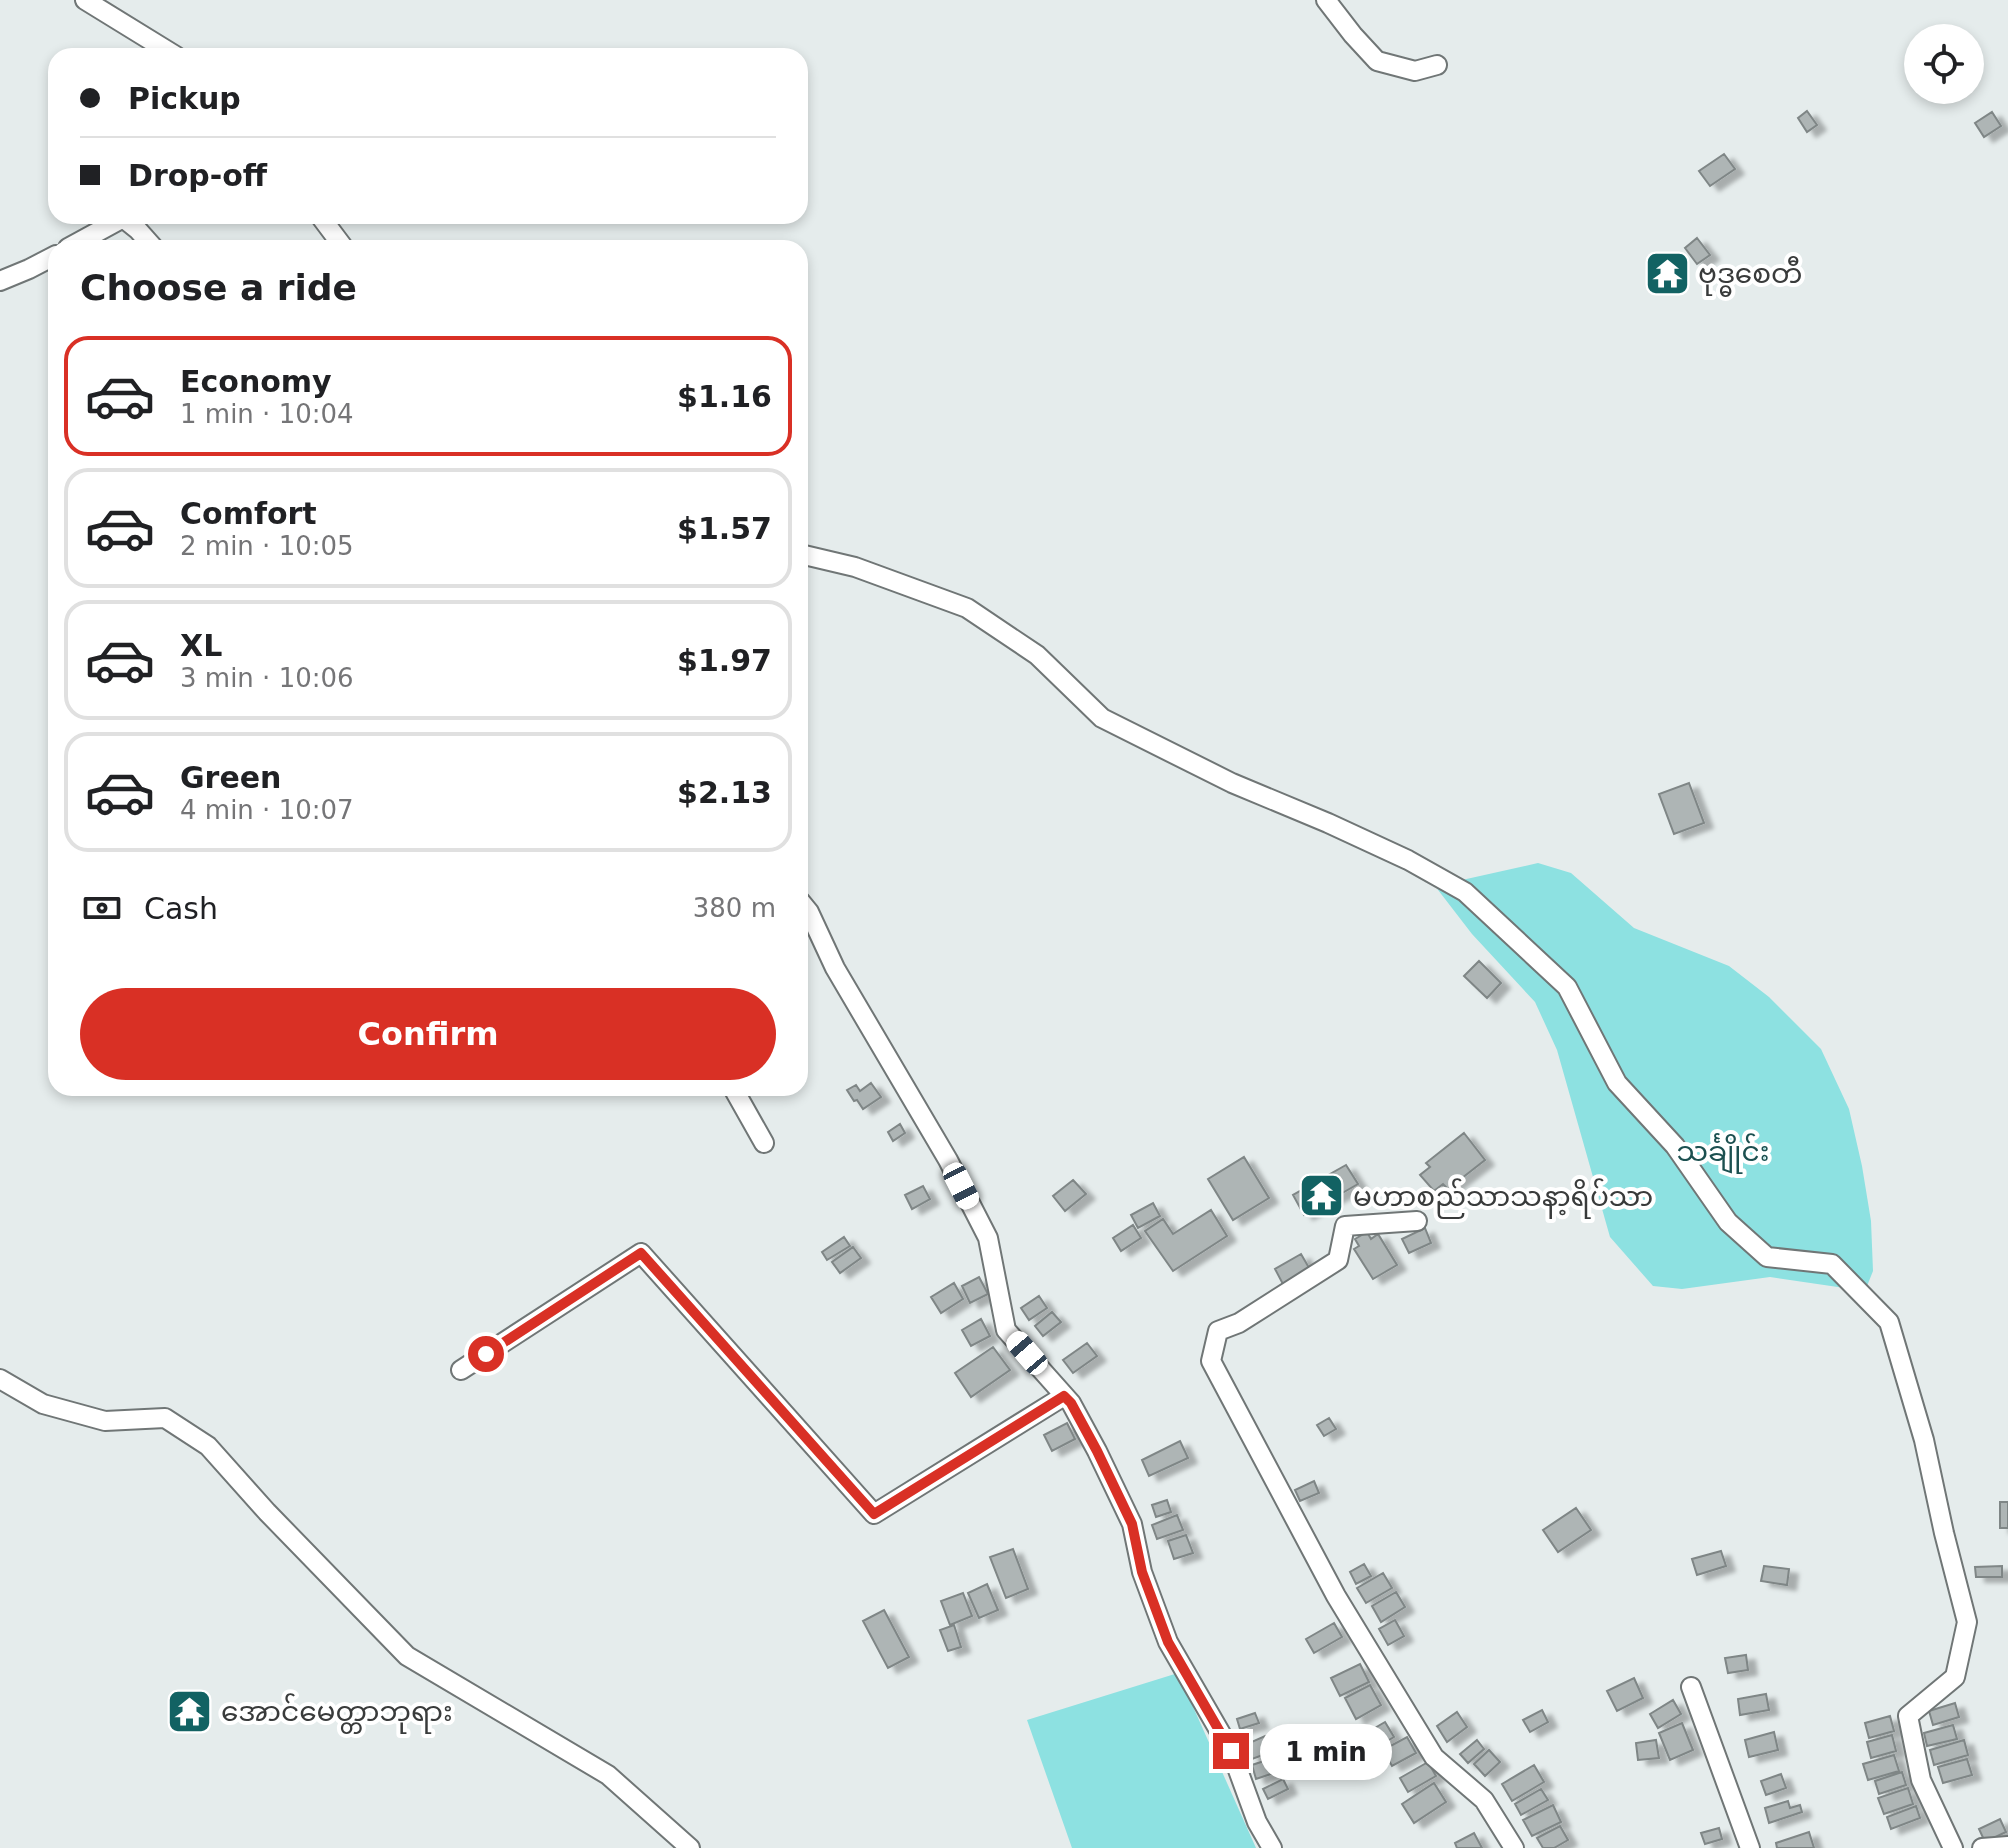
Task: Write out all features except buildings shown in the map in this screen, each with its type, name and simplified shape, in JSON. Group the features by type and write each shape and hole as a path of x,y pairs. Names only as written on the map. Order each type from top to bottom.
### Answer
{"street":[{"path":"85,0 163,48"},
{"path":"1326,0 1377,61 1415,71 1437,65"},
{"path":"83,240 112,224"},
{"path":"130,224 147,240"},
{"path":"0,281 48,259"},
{"path":"808,556 855,567 967,608 1037,655 1102,718 1232,783 1408,860 1465,892 1567,987 1617,1083 1675,1146 1728,1222 1767,1257 1832,1264 1889,1322 1924,1440 1967,1622 1955,1677 1908,1716 1921,1780 1953,1848"},
{"path":"808,911 835,968 948,1160 988,1238 1006,1330 1071,1403 1097,1451 1132,1524 1142,1572 1168,1642 1231,1751 1257,1822 1272,1848"},
{"path":"738,1096 764,1143"},
{"path":"1417,1221 1345,1226 1338,1260 1239,1323 1218,1331 1211,1361 1336,1596 1434,1757 1484,1800 1514,1848"},
{"path":"461,1370 641,1253 874,1514 1064,1396"},
{"path":"0,1379 43,1404 105,1421 165,1418 208,1446 267,1512 407,1656 608,1775 690,1848"},
{"path":"1691,1687 1750,1848"},
{"path":"662,1848 665,1840 663,1822"},
{"path":"1982,1848 2008,1846"}],"green space":[{"name":"သင်္ချိုင်း","path":"1538,863 1571,873 1634,928 1729,966 1769,997 1821,1049 1849,1109 1862,1166 1871,1221 1873,1271 1865,1291 1770,1277 1682,1289 1653,1286 1610,1237 1557,1050 1535,1002 1472,934 1435,886"},
{"path":"1178,1673 1256,1848 1072,1848 1027,1720"}],"place":[{"name":"ဗုဒ္ဓစေတီ","path":"1667,273"},
{"name":"မဟာစည်သာသနာ့ရိပ်သာ","path":"1322,1196"},
{"name":"အောင်မေတ္တာဘုရား","path":"190,1711"}],"route":[{"path":"486,1354 641,1253 874,1514 1064,1396 1071,1403 1097,1451 1132,1524 1142,1572 1168,1642 1231,1751"}]}
